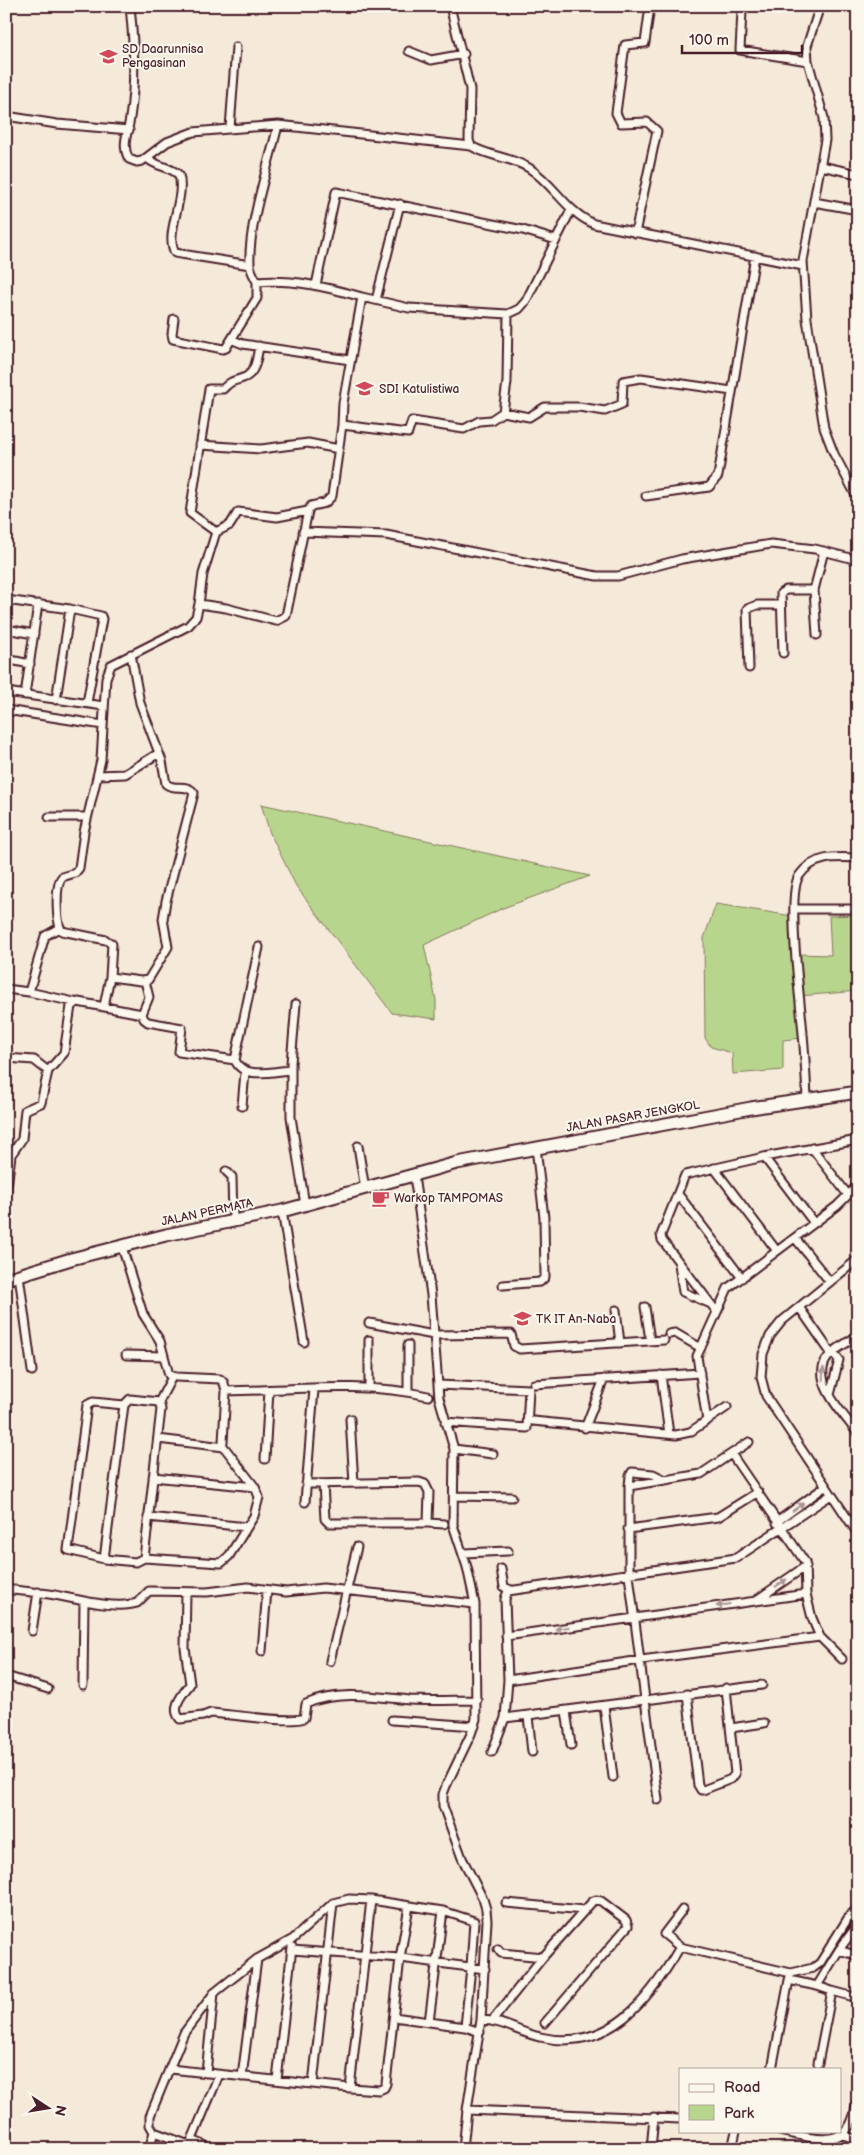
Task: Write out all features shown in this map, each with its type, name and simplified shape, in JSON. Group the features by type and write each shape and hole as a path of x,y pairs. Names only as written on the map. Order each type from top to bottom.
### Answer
{"main road":[{"name":"JALAN PASAR JENGKOL","path":"414,1176 456,1163 536,1147 807,1098 858,1092"},
{"name":"JALAN PERMATA","path":"6,1279 122,1247 305,1205 414,1176"}],"street":[{"path":"130,6 135,72 129,130 125,147 129,159 138,162 147,158 167,142 193,132 278,125 472,146 483,152 514,160 530,169 544,180 571,210 594,224 803,266"},
{"path":"450,6 464,54 470,89 469,140 472,146"},
{"path":"635,233 657,131 647,122 621,123 616,113 625,45 645,43 650,6"},
{"path":"739,6 742,11 740,50 808,61"},
{"path":"820,6 807,46 808,61 825,130 821,166 803,266 807,319 824,428 834,454 858,499"},
{"path":"230,128 236,47"},
{"path":"409,51 431,60 444,60 464,54"},
{"path":"6,116 129,130"},
{"path":"174,320 172,334 174,339 223,349 233,340 257,298 257,282 250,265 254,227 278,125"},
{"path":"147,158 151,162 170,168 179,175 180,194 172,240 176,253 250,265"},
{"path":"821,166 858,174"},
{"path":"316,285 336,192 524,230 556,240"},
{"path":"814,202 858,210"},
{"path":"376,300 400,204"},
{"path":"257,282 289,282 316,285 409,308 508,314 519,309 526,301 571,210"},
{"path":"646,496 709,487 714,482 720,468 756,256"},
{"path":"199,604 226,608 276,621 282,619 287,613 308,511 311,506 325,503 332,496 342,426 342,403 362,297"},
{"path":"503,412 508,314"},
{"path":"233,340 243,344 350,360"},
{"path":"216,532 190,513 210,389 222,389 232,380 245,378 256,366 259,346"},
{"path":"342,426 408,433 412,421 464,429 479,421 491,420 503,412 529,417 545,407 579,407 605,411 622,404 623,381 641,378 732,391"},
{"path":"200,445 261,449 308,443 339,449"},
{"path":"59,928 58,882 62,877 75,873 79,868 87,817 101,760 102,725 108,669 111,664 188,626 196,617 203,574 216,532 230,526 238,512 277,516 308,511"},
{"path":"304,532 386,535 597,576 618,576 682,559 771,544 793,545 858,560"},
{"path":"817,636 814,590 824,551"},
{"path":"783,654 781,593 784,590 814,590"},
{"path":"6,600 70,609 98,615 102,619 87,704"},
{"path":"25,695 38,604"},
{"path":"749,668 748,609 757,605 781,605"},
{"path":"56,700 70,609"},
{"path":"6,629 34,634"},
{"path":"131,654 140,703 162,761 166,784 174,788 188,788 194,793 164,913 168,947 145,980 149,997 142,1014 144,1020 148,1022 182,1028 179,1048 181,1054 235,1060"},
{"path":"6,659 30,664"},
{"path":"6,692 104,706"},
{"path":"6,710 102,725"},
{"path":"98,775 126,774 159,753"},
{"path":"49,817 87,817"},
{"path":"807,1098 794,931 795,886 804,870 818,861 826,858 858,858"},
{"path":"794,909 858,909"},
{"path":"59,928 65,932 106,940 112,944 110,977 104,1006"},
{"path":"29,992 45,936 59,928"},
{"path":"259,947 235,1060 238,1067 245,1072 291,1070"},
{"path":"110,977 145,980"},
{"path":"6,989 142,1014"},
{"path":"6,1193 11,1155 22,1139 24,1110 41,1102 48,1071 64,1053 71,1006 74,1002"},
{"path":"296,1004 291,1070 291,1117 305,1205"},
{"path":"6,1058 34,1060 48,1071"},
{"path":"242,1106 245,1072"},
{"path":"717,1312 662,1240 661,1235 685,1176 764,1157 858,1140"},
{"path":"358,1146 365,1189"},
{"path":"503,1285 540,1282 544,1277 544,1218 536,1147"},
{"path":"812,1148 848,1195"},
{"path":"764,1157 814,1223"},
{"path":"714,1168 778,1251"},
{"path":"226,1171 232,1177 233,1221"},
{"path":"414,1176 422,1220 438,1385 445,1422 454,1449 453,1525 463,1553 475,1604 477,1700 475,1726 446,1786 443,1806 462,1858 486,1909 480,2032 467,2110 464,2149"},
{"path":"707,1421 697,1356 728,1288 837,1206 858,1185"},
{"path":"678,1194 742,1278"},
{"path":"282,1210 304,1342"},
{"path":"795,1238 830,1282"},
{"path":"122,1247 143,1314 160,1341 167,1372 172,1376 220,1379 224,1383 226,1391 223,1442"},
{"path":"858,1259 782,1321 770,1336 763,1354 761,1377 766,1396 858,1534"},
{"path":"679,1262 683,1292 711,1304"},
{"path":"19,1274 32,1371"},
{"path":"645,1307 650,1340"},
{"path":"799,1307 839,1360 830,1395"},
{"path":"616,1310 620,1343"},
{"path":"369,1323 434,1335 511,1334 514,1346 520,1349 650,1340 675,1333 701,1348"},
{"path":"858,1335 832,1353 822,1369 822,1378 830,1395 858,1434"},
{"path":"368,1340 369,1387"},
{"path":"408,1345 408,1391"},
{"path":"126,1354 164,1356"},
{"path":"534,1384 700,1373"},
{"path":"661,1375 669,1434"},
{"path":"144,1558 161,1409 159,1402 172,1376"},
{"path":"585,1428 604,1379"},
{"path":"438,1385 529,1389 528,1428 445,1422"},
{"path":"226,1391 369,1387 408,1391 428,1396"},
{"path":"304,1502 314,1389"},
{"path":"265,1459 269,1390"},
{"path":"104,1558 124,1405 130,1399 159,1402"},
{"path":"124,1405 90,1402 86,1410 68,1550 104,1558 136,1562 144,1558 221,1562 229,1556 254,1516 258,1497 255,1487 224,1447 158,1439"},
{"path":"534,1421 585,1428 613,1428 676,1435 690,1432 728,1407"},
{"path":"350,1419 354,1483"},
{"path":"629,1486 702,1474 749,1442"},
{"path":"454,1449 493,1454"},
{"path":"732,1455 783,1528 806,1566 806,1594 812,1618 820,1637 842,1659"},
{"path":"658,1800 629,1575 628,1528 629,1486 632,1472 652,1474 665,1480"},
{"path":"153,1477 255,1487"},
{"path":"306,1484 419,1482 425,1484 429,1492 428,1523"},
{"path":"323,1484 325,1519 329,1523 444,1524"},
{"path":"775,1531 778,1521 826,1486"},
{"path":"628,1528 718,1517 758,1492"},
{"path":"501,1569 504,1587 511,1590 629,1575 736,1558 743,1556 775,1531 783,1528 831,1495"},
{"path":"454,1496 512,1497"},
{"path":"148,1517 247,1526"},
{"path":"330,1661 356,1547"},
{"path":"463,1553 508,1551"},
{"path":"755,1601 806,1566"},
{"path":"6,1589 38,1592 84,1601 132,1604 137,1603 149,1591 220,1591 248,1587 286,1592 322,1588 475,1604"},
{"path":"262,1651 267,1590"},
{"path":"492,1752 504,1718 508,1680 505,1599 506,1594 511,1590"},
{"path":"32,1631 38,1592"},
{"path":"186,1592 185,1648 190,1684 177,1705 177,1714 180,1719 211,1713 286,1721 299,1720 304,1718 306,1704 329,1698 377,1696 411,1700 477,1700"},
{"path":"506,1636 806,1594"},
{"path":"83,1685 84,1601"},
{"path":"508,1680 641,1660 820,1637"},
{"path":"6,1676 48,1689"},
{"path":"504,1718 726,1688 762,1685"},
{"path":"687,1694 700,1790 731,1779 735,1774 726,1688"},
{"path":"604,1706 614,1777"},
{"path":"566,1711 571,1745"},
{"path":"528,1716 532,1752"},
{"path":"392,1720 475,1726"},
{"path":"731,1728 764,1723"},
{"path":"206,2149 204,2144 190,2145 154,2132 150,2126 150,2116 184,2033 214,1993 257,1959 293,1939 333,1903 349,1899 371,1900 442,1911 474,1921 465,2027"},
{"path":"350,2088 371,1900"},
{"path":"493,2020 584,1910 592,1902 596,1900 601,1901 626,1920 628,1926 545,2023"},
{"path":"313,2084 333,1903"},
{"path":"506,1903 584,1910"},
{"path":"170,2069 350,2088 380,2090 384,2088 400,1958 409,1906"},
{"path":"683,1909 664,1934 680,1947 790,1976 858,1998"},
{"path":"790,1976 813,1968 820,1963 850,1915 858,1909"},
{"path":"429,2022 442,1911"},
{"path":"818,1986 839,1950 858,1924"},
{"path":"277,2080 293,1939"},
{"path":"481,2020 493,2020 539,2037 553,2039 590,2036 614,2026 644,2000 680,1947"},
{"path":"498,1949 501,1953 543,1958"},
{"path":"292,1950 327,1951 400,1958 484,1969"},
{"path":"839,1950 858,1956"},
{"path":"242,2077 257,1959"},
{"path":"772,2068 790,1976"},
{"path":"818,2063 832,1991"},
{"path":"206,2073 214,1993"},
{"path":"394,2017 465,2027 480,2032"},
{"path":"190,2145 219,2075"},
{"path":"785,2132 823,2140 840,2134 850,2126 856,2114 858,2099"},
{"path":"467,2110 679,2119"},
{"path":"651,2149 654,2117"},
{"path":"149,2149 154,2132"},
{"path":"732,2149 736,2132"},
{"path":"840,2134 858,2140"}],"green space":[{"path":"261,804 590,876 503,908 424,945 436,1000 436,1019 392,1013 296,886 270,833"},
{"path":"716,904 799,917 798,954 831,955 829,916 858,915 858,991 799,996 802,1038 783,1040 783,1070 733,1074 732,1053 711,1047 705,1038 704,938"}],"place":[{"name":"SD Daarunnisa Pengasinan","path":"108,56"},
{"name":"SDI Katulistiwa","path":"365,389"},
{"name":"Warkop TAMPOMAS","path":"380,1198"},
{"name":"TK IT An-Naba","path":"522,1319"}]}
